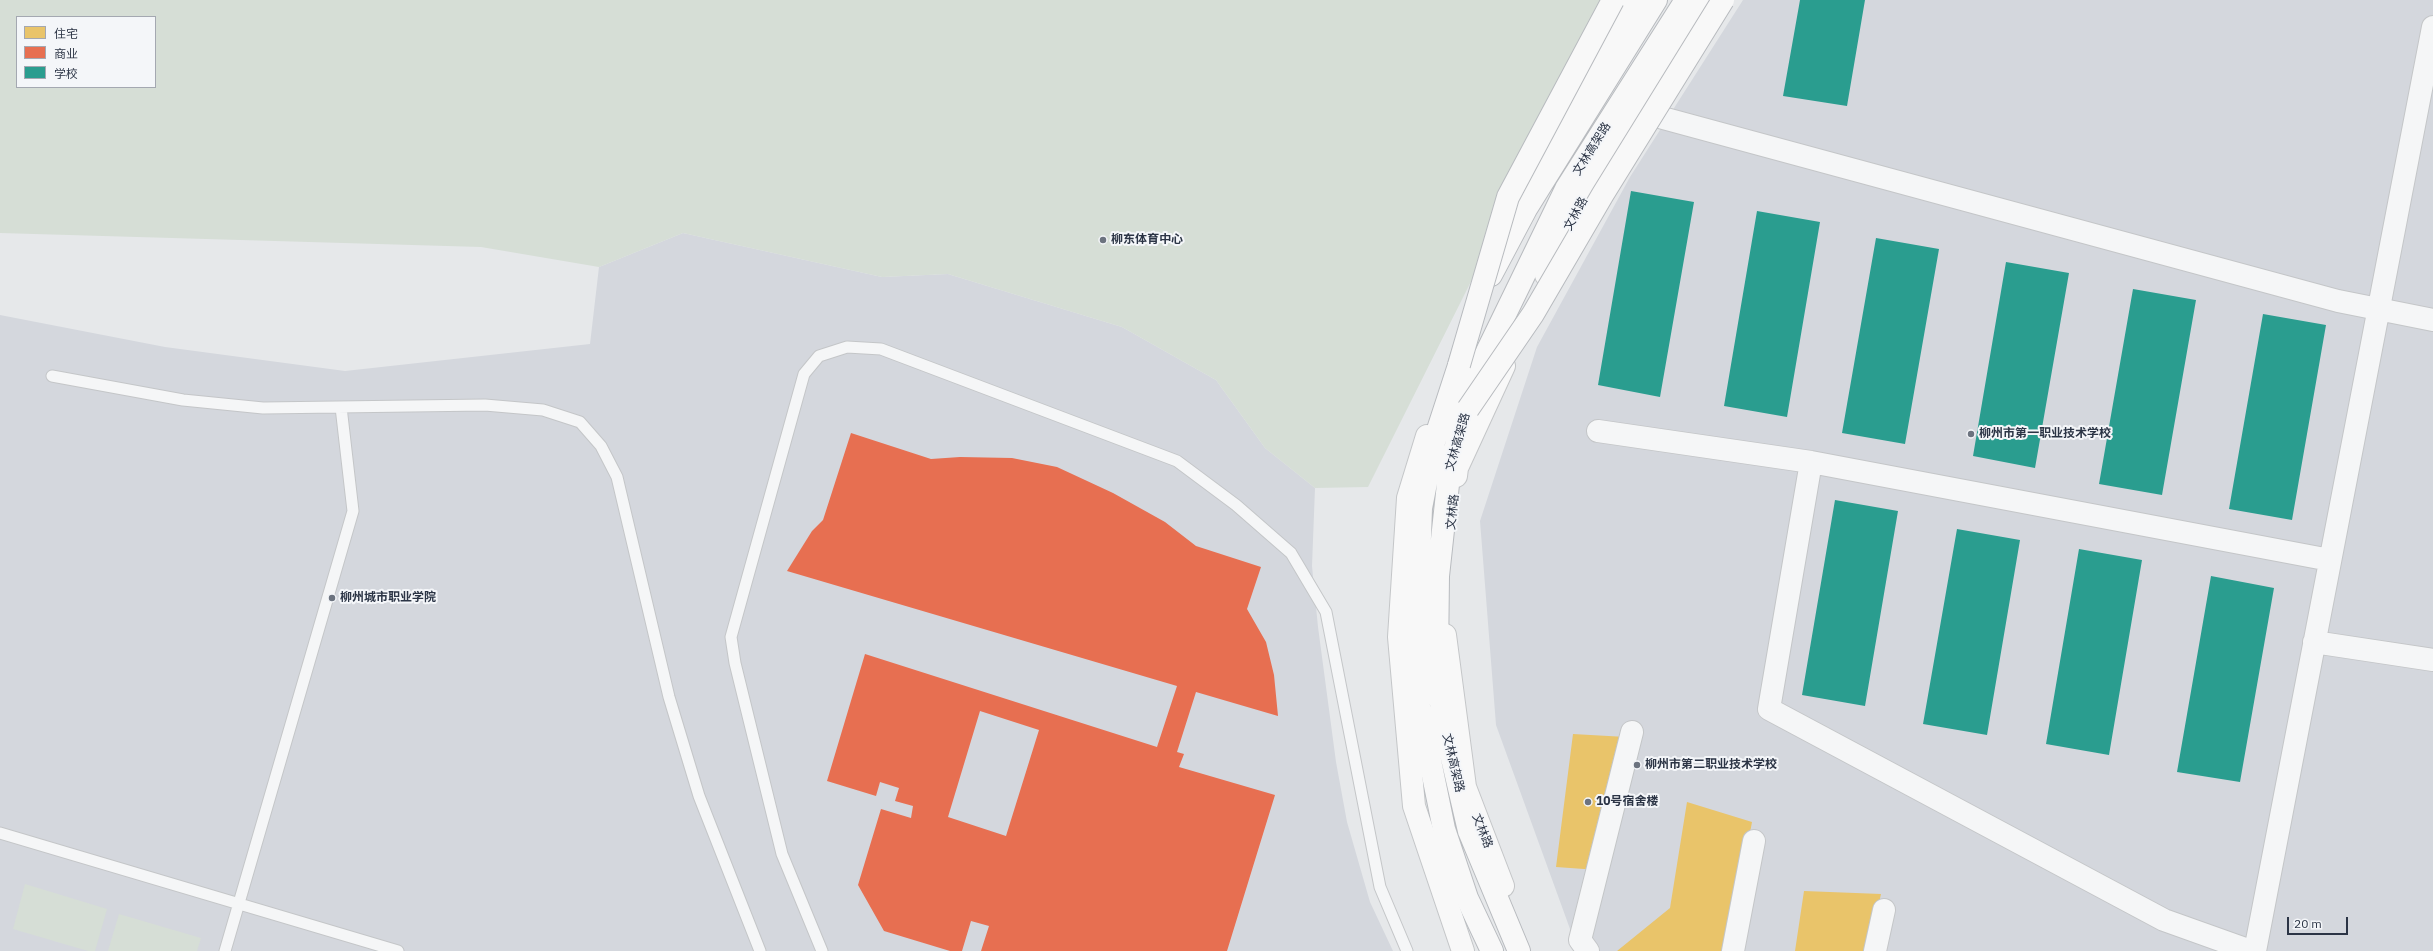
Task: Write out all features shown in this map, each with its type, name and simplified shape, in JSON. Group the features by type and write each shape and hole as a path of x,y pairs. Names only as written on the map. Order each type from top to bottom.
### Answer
{"main road":[{"path":"1458,365 1508,197 1613,0"},
{"path":"1463,951 1414,806 1398,637 1408,498 1454,351 1498,231 1635,0"},
{"name":"文林高架路","path":"1492,951 1467,898 1444,829 1419,707 1417,618 1421,508 1434,442 1458,365 1494,268 1526,209 1656,0"},
{"name":"文林高架路","path":"1519,951 1469,831 1442,715 1436,659 1438,576 1450,466 1468,409 1478,368 1566,189 1686,0"},
{"name":"文林路","path":"1528,951 1465,787 1442,615 1457,468 1576,211 1637,111 1701,0"},
{"path":"1468,409 1533,314 1603,194 1723,0"}],"street":[{"path":"2255,951 2433,27"},
{"path":"1637,111 2338,301 2433,320"},
{"path":"1598,431 1811,462 2330,560"},
{"path":"1811,462 1770,709 2164,920 2251,951"},
{"path":"2314,642 2433,660"},
{"path":"1588,951 1580,940 1632,732"},
{"path":"1733,951 1754,841"},
{"path":"1875,951 1884,910"}],"lane":[{"path":"822,951 782,854 735,663 731,637 804,374 819,356 848,347 881,349 1177,461 1236,504 1291,553 1326,612 1380,887 1407,951"},
{"path":"52,376 183,400 263,408 485,405 543,410 580,422 601,446 617,477 669,697 699,796 760,951"},
{"path":"224,951 353,511 341,407"},
{"path":"0,833 398,951"}],"shaded area":[{"name":"柳东体育中心","path":"0,0 1612,0 1368,487 1315,488 1265,448 1216,380 1122,327 948,274 882,277 683,233 599,267 481,247 0,233"},
{"name":"柳州市第一职业技术学校","path":"1743,0 2433,0 2433,951 1578,951 1496,725 1480,521 1537,347 1630,177"},
{"path":"683,233 882,277 948,274 1122,327 1216,380 1265,448 1315,488 1312,566 1318,627 1336,762 1347,822 1370,902 1393,951 0,951 0,315 165,347 345,371 590,344 599,267"},
{"path":"25,884 107,909 95,951 88,951 13,929"},
{"path":"119,914 201,938 197,951 108,951"}],"building: 住宅":[{"name":"10号宿舍楼","path":"1573,734 1626,737 1598,870 1556,867"},
{"path":"1687,802 1752,822 1728,951 1617,951 1670,908"},
{"path":"1804,891 1881,894 1868,951 1795,951"}],"building: 商业":[{"path":"851,433 931,459 960,457 1012,458 1057,467 1113,493 1165,522 1196,546 1261,567 1247,609 1266,642 1274,675 1278,716 1196,692 1177,752 1184,754 1179,767 1275,795 1227,951 981,951 989,926 971,921 962,951 950,951 884,931 858,885 881,809 911,818 913,806 895,801 899,788 880,782 876,796 827,781 865,654 1157,747 1177,686 787,571 812,531 823,520","holes":["980,711 1039,730 1006,836 948,817"]}],"building: 学校":[{"path":"1800,0 1865,0 1847,106 1783,96"},
{"path":"1631,191 1694,202 1660,397 1598,385"},
{"path":"1757,211 1820,222 1787,417 1724,406"},
{"path":"1876,238 1939,249 1905,444 1842,433"},
{"path":"2006,262 2069,273 2035,468 1973,456"},
{"path":"2133,289 2196,300 2162,495 2099,484"},
{"path":"2263,314 2326,325 2292,520 2229,509"},
{"path":"1835,500 1898,511 1865,706 1802,695"},
{"path":"1957,529 2020,540 1987,735 1923,724"},
{"path":"2079,549 2142,560 2109,755 2046,744"},
{"path":"2211,576 2274,588 2240,782 2177,772"}],"place":[{"name":"柳东体育中心","path":"1103,240"},
{"name":"柳州市第一职业技术学校","path":"1971,434"},
{"name":"柳州城市职业学院","path":"332,598"},
{"name":"柳州市第二职业技术学校","path":"1637,765"},
{"name":"10号宿舍楼","path":"1588,802"}]}
